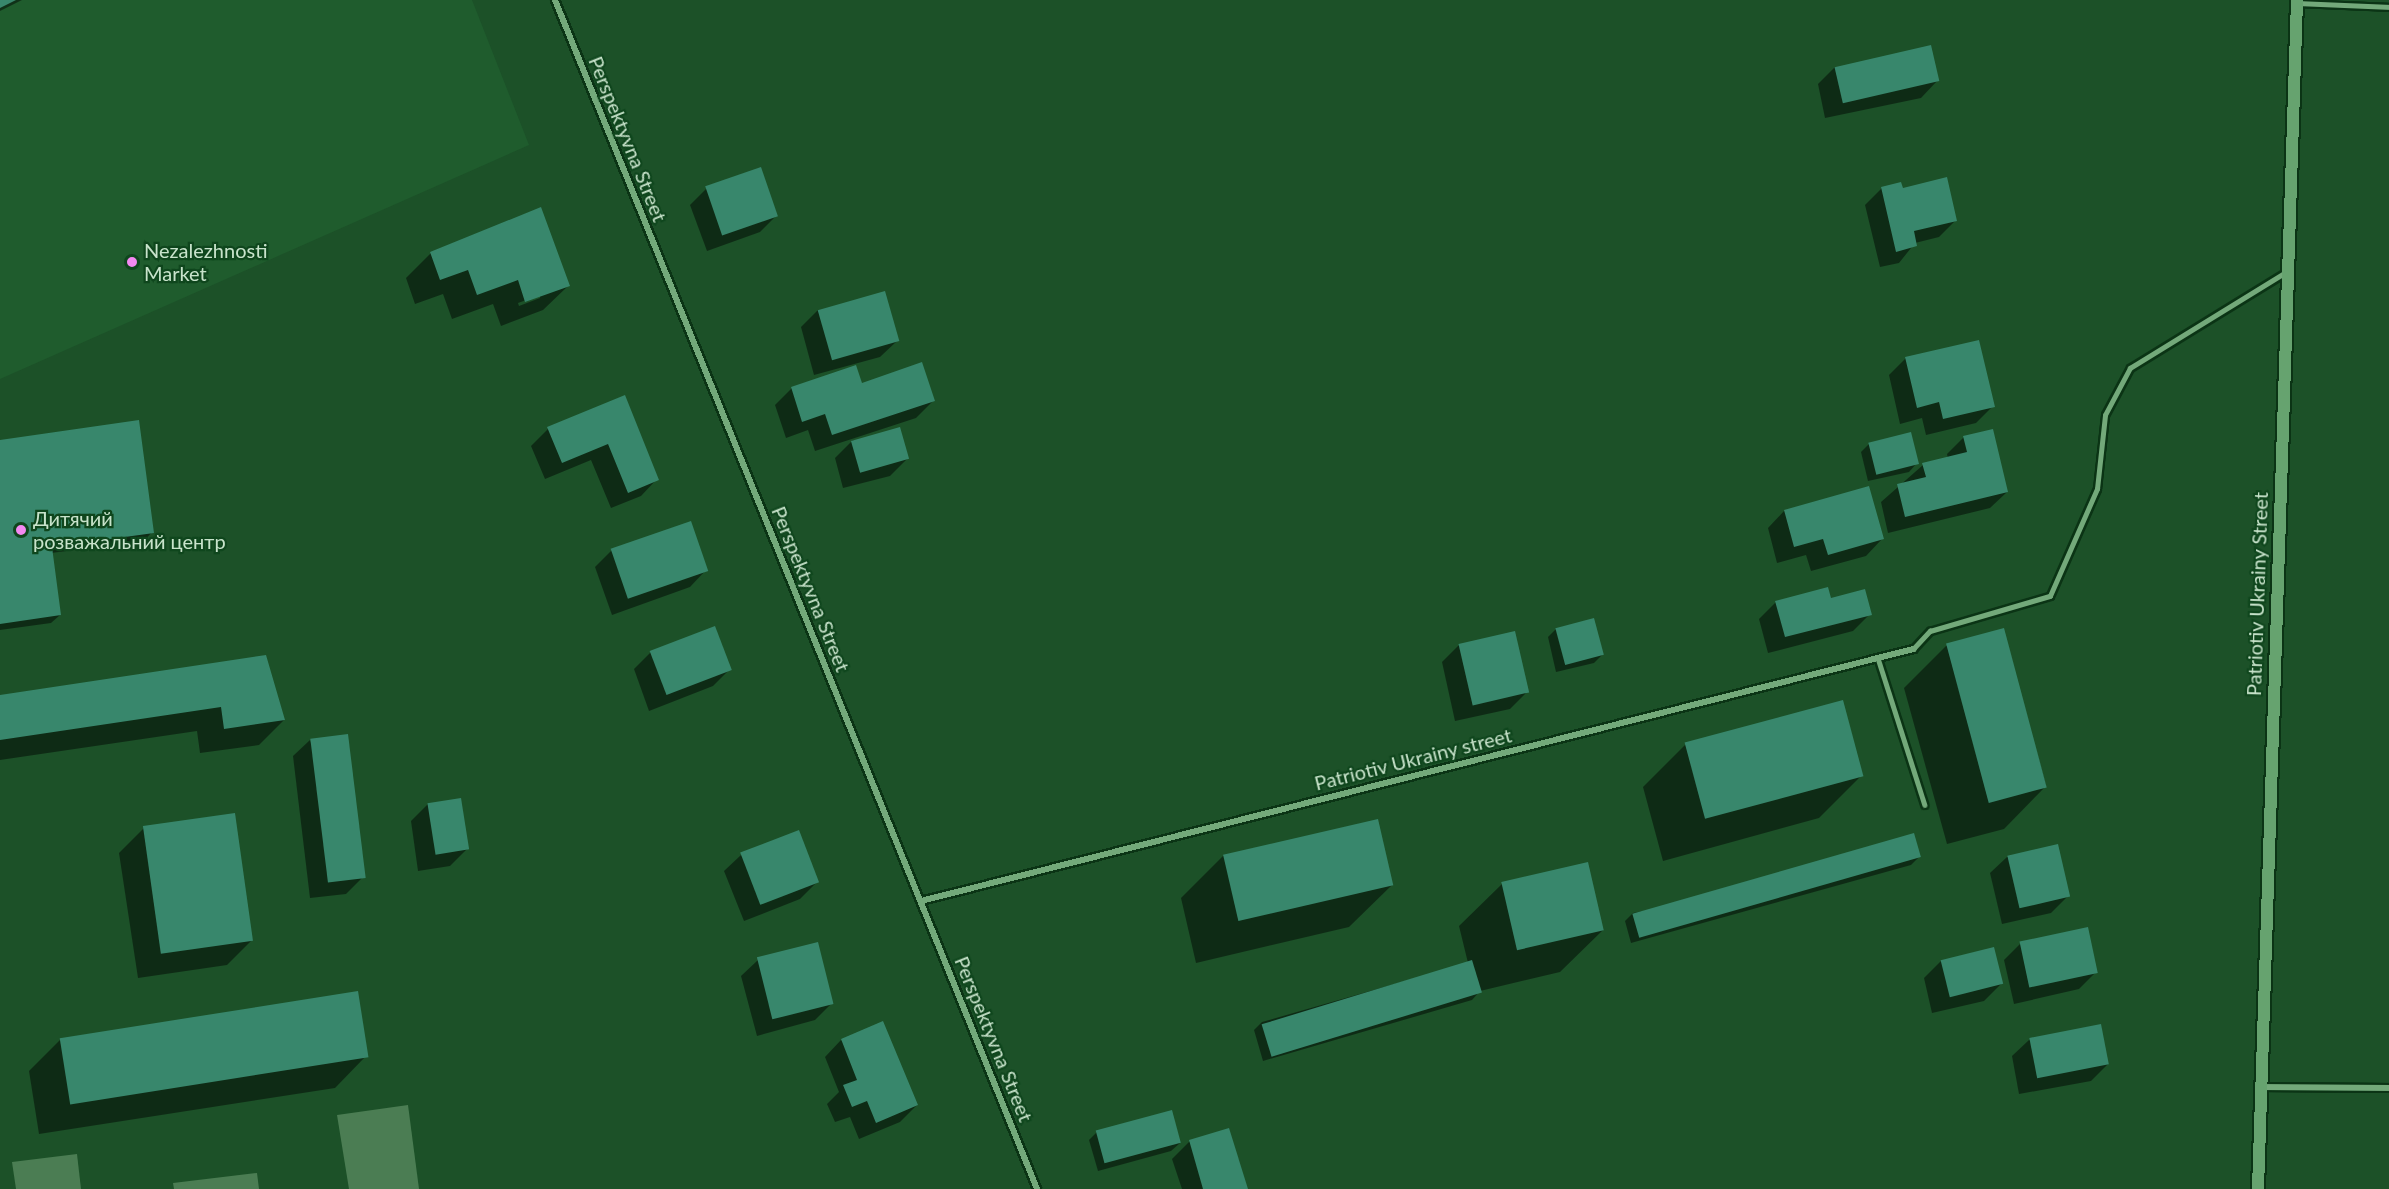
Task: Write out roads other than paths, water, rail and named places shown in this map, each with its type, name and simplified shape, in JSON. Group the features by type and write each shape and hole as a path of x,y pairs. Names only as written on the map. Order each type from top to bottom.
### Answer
{"main road":[{"name":"Patriotiv Ukrainy Street","path":"2258,1189 2259,1087 2297,1"}],"street":[{"name":"Perspektyvna Street","path":"555,0 1037,1189"},
{"name":"Patriotiv Ukrainy street","path":"921,901 1913,649"},
{"path":"2259,1087 2389,1088"}],"lane":[{"path":"2297,1 2389,7"},
{"path":"1913,649 1930,631 2050,596 2097,489 2105,415 2130,368 2288,271"},
{"path":"1878,658 1925,805"}],"place":[{"name":"Nezalezhnosti Market","path":"132,262"},
{"name":"Дитячий розважальний центр","path":"21,530"}]}
